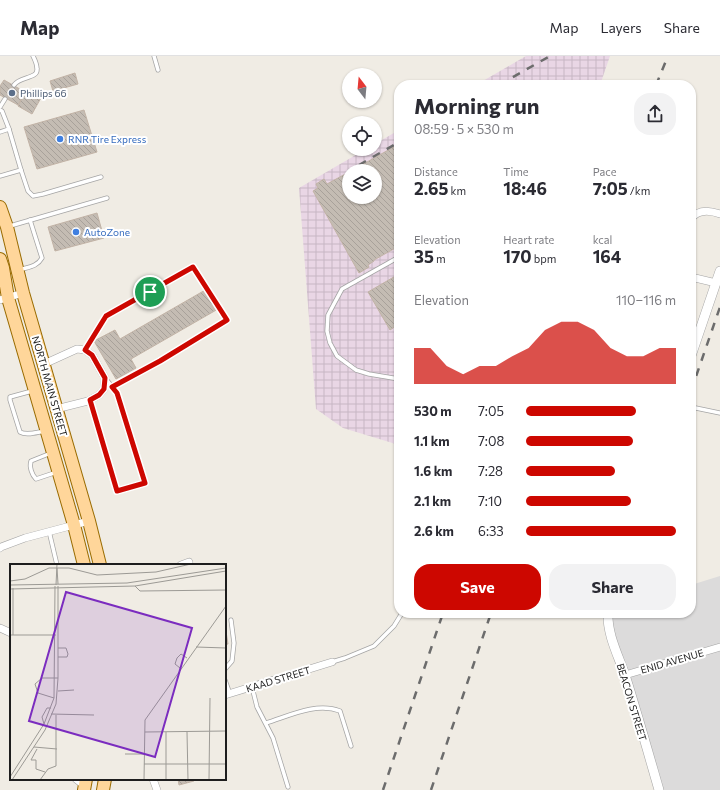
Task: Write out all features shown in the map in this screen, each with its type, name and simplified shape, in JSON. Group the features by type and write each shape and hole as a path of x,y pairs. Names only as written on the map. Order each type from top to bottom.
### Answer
{"main road":[{"name":"NORTH MAIN STREET","path":"0,207 7,227 23,293 89,521 100,564"},
{"name":"NORTH MAIN STREET","path":"1,265 4,299 53,452 84,564"},
{"path":"103,790 105,780"}],"street":[{"path":"696,214 700,211 713,211 720,214"},
{"path":"696,341 720,271"},
{"path":"696,278 716,283"},
{"path":"4,299 23,293"},
{"path":"44,364 77,349 85,350 92,355 105,378 104,389 99,395 90,400 56,409"},
{"path":"0,548 49,531 89,521"},
{"path":"184,564 189,562"},
{"name":"BEACON STREET","path":"608,618 659,790"},
{"path":"0,628 10,633"},
{"name":"ENID AVENUE","path":"625,675 720,647"},
{"name":"KAAD STREET","path":"227,694 332,662"},
{"path":"153,780 157,790"}],"lane":[{"path":"14,85 19,80 33,76 37,72 33,56"},
{"path":"154,56 158,70"},
{"path":"5,99 0,109 9,129 28,191 33,196 101,177"},
{"path":"0,132 9,129"},
{"path":"0,176 21,170"},
{"path":"7,227 107,198"},
{"path":"18,270 34,266 39,263 42,258 30,220"},
{"path":"394,260 342,289 328,315 327,330 330,343 337,356 356,370 368,374 394,378"},
{"path":"85,350 106,316 193,267 227,320 160,361 112,387"},
{"path":"90,400 117,491 145,483 117,393 105,378"},
{"path":"34,390 10,397 10,400 20,432 27,434 46,431"},
{"path":"696,408 720,412"},
{"path":"53,452 31,461 30,465 36,479 58,472"},
{"path":"49,531 56,564"},
{"path":"332,662 374,646 394,626 399,618"},
{"path":"226,668 232,661 234,643 231,620"},
{"path":"252,687 257,707 273,738 288,786"},
{"path":"266,723 310,709 332,708 340,711 351,746"}],"shaded area":[{"path":"526,56 610,56 602,80 485,80"},
{"path":"394,133 394,443 343,428 316,409 299,188 354,156 382,156 382,140"},
{"path":"720,576 720,790 656,790 609,618 696,618 696,583"}],"building":[{"path":"75,73 78,84 53,91 50,81"},
{"name":"Phillips 66","path":"4,80 25,92 18,105 0,95 0,86"},
{"path":"27,89 42,96 32,114 18,106"},
{"name":"RNR Tire Express","path":"84,110 97,152 37,169 24,127"},
{"path":"394,147 394,249 374,260 368,265 369,267 359,273 313,191 318,188 316,184 324,179 327,184 342,176 342,204 382,204 382,164 363,164 378,156 382,156 382,154"},
{"name":"AutoZone","path":"97,213 104,238 55,251 48,227"},
{"path":"394,277 394,327 390,330 368,292"},
{"path":"207,289 218,309 131,359 136,368 116,379 94,341 115,330 120,339"},
{"path":"226,631 228,644 226,645"},
{"path":"178,780 194,781 179,785"}],"railway":[{"path":"508,80 550,56"},
{"path":"658,80 668,56"},
{"path":"361,164 394,145"},
{"path":"696,377 720,307"},
{"path":"383,790 441,618"},
{"path":"431,790 489,618"}],"place":[{"name":"Phillips 66","path":"12,93"},
{"name":"RNR Tire Express","path":"60,139"},
{"name":"AutoZone","path":"76,232"}],"route":[{"path":"193,267 227,320 160,361 112,387 117,393 145,483 117,491 90,400 99,395 104,389 105,378 92,355 85,350 106,316 150,292 193,267"}]}
